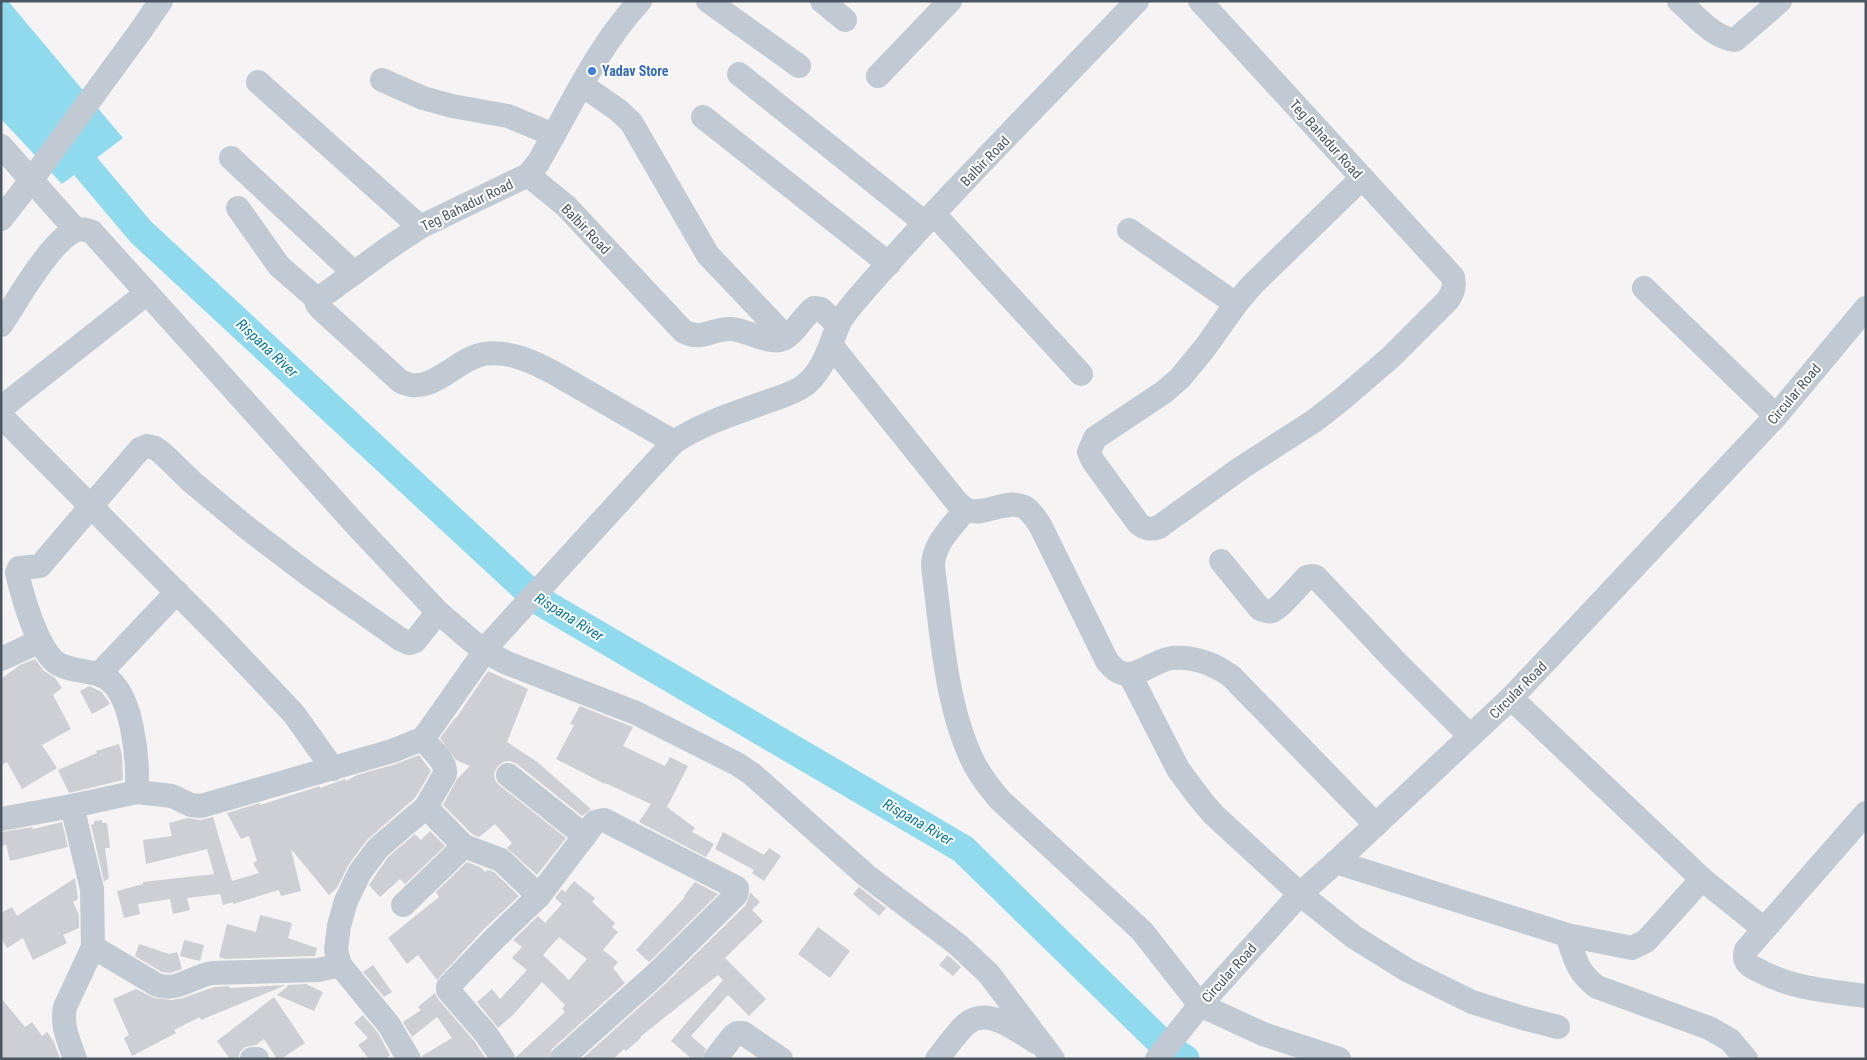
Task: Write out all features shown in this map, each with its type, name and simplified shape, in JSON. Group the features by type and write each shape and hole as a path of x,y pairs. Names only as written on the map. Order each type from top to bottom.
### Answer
{"street":[{"path":"1,220 161,1"},
{"name":"Teg Bahadur Road","path":"320,299 420,227 528,175 538,163 582,85 617,29 640,1"},
{"path":"708,1 799,66"},
{"path":"822,1 845,20"},
{"path":"878,76 950,1"},
{"name":"Balbir Road","path":"422,739 488,646 674,442 686,434 721,418 792,392 804,386 814,377 835,335 857,300 929,219 1137,1"},
{"name":"Teg Bahadur Road","path":"1200,1 1453,277 1454,285 1453,292 1448,300 1391,357 1341,400 1314,421 1241,468 1159,527 1152,529 1144,528 1138,523 1093,461 1089,452 1090,445 1095,438 1164,392 1180,378 1204,350 1236,304"},
{"path":"1679,1 1717,34 1725,39 1735,40 1780,1"},
{"path":"739,74 929,219 1081,374"},
{"path":"382,80 430,100 459,108 508,116 554,134"},
{"path":"258,82 420,227"},
{"path":"582,85 618,110 631,122 708,254 786,337 814,308 821,309 835,335 956,501 966,509 976,511 1014,505 1024,507 1032,514 1040,525 1112,669 1120,674 1130,675 1170,658 1202,661 1218,668 1231,676 1376,824"},
{"path":"703,117 889,264"},
{"path":"5,158 76,230"},
{"path":"231,158 354,273"},
{"name":"Balbir Road","path":"528,175 570,212 683,331 696,336 728,329 771,340 780,340 786,337"},
{"path":"1129,230 1236,304 1265,271 1362,178"},
{"path":"238,208 279,266 320,299 317,304 322,310 400,381 407,385 424,385 482,354 517,357 538,364 674,442"},
{"path":"1,325 41,265 65,238 76,230 83,229 92,232 356,525 438,612 488,646 508,663 636,713 737,764 752,774 867,876 957,944 989,974 1048,1052"},
{"path":"1644,288 1776,416"},
{"path":"1,408 147,293"},
{"name":"Circular Road","path":"1157,1059 1200,1005 1300,894 1511,698 1776,416 1866,308"},
{"path":"1,416 177,592 294,714 333,769"},
{"path":"137,792 137,758 129,716 114,683 99,674 62,666 54,661 40,641 21,589 17,570 19,568 40,566 140,449 147,446 155,448 246,527 309,575 400,639 409,643 415,641 438,612"},
{"path":"966,509 937,546 933,556 933,567 948,676 958,720 970,754 988,785 1000,800 1142,930 1200,1005 1263,1034 1339,1059"},
{"path":"1221,561 1260,609 1266,612 1278,607 1307,577 1316,577 1470,736"},
{"path":"99,674 177,592"},
{"path":"1,660 40,641"},
{"path":"1130,675 1178,769 1200,800 1300,894 1354,937 1407,970 1472,1002 1558,1027"},
{"path":"1511,698 1702,879 1764,929"},
{"path":"6,811 72,806 137,792 172,796 191,805 201,806 333,769 392,751 422,739 443,763 445,774 426,807 370,856 346,901 340,921 336,950 340,965 389,1025 409,1059"},
{"path":"508,775 584,836"},
{"path":"72,806 92,889 93,947 63,1016 64,1027 74,1059"},
{"path":"426,807 464,846 501,860 539,896"},
{"path":"1866,814 1746,950 1745,956 1746,962 1751,966 1777,979 1796,985 1866,996"},
{"path":"503,1059 486,1034 448,988 494,939 539,896 595,822 604,820 737,888 737,893 655,975 561,1059"},
{"path":"403,905 464,846"},
{"path":"1336,862 1567,935 1632,948 1646,941 1662,926 1702,879"},
{"path":"1567,935 1578,969 1596,987 1709,1028 1730,1040 1746,1059"},
{"path":"93,947 157,985 167,988 212,973 318,970 340,965"},
{"path":"937,1059 965,1025 972,1020 984,1017 997,1020 1048,1052"},
{"path":"716,1059 733,1036 743,1033 781,1059"},
{"path":"252,1059 257,1059"}],"water":[{"path":"1,1 8,1 123,138 62,184 1,119"}],"building":[{"path":"35,659 44,671 54,677 62,688 53,695 71,729 42,745 57,768 22,789 7,762 1,765 1,679 20,665"},
{"path":"488,671 528,689 507,742 536,761 591,809 582,816 517,764 510,761 503,762 498,766 494,773 495,780 499,785 566,838 537,875 507,848 512,843 495,824 479,837 472,834 443,805 457,779 470,766 456,760 440,738"},
{"path":"89,686 102,692 110,704 92,714 80,691"},
{"path":"580,706 633,727 623,746 665,766 670,757 688,766 667,807 695,828 692,832 714,844 706,857 639,822 651,804 605,784 556,759 574,725 570,724"},
{"path":"119,744 122,755 123,780 69,793 58,770 97,753 96,751"},
{"path":"419,755 431,771 415,798 367,840 349,864 337,888 329,895 291,849 301,891 281,896 279,890 233,904 233,902 223,905 220,894 187,898 190,910 173,914 170,899 138,904 140,914 124,918 117,891 143,884 143,882 214,874 207,849 146,864 143,840 172,836 169,823 188,818 200,820 213,817 232,881 259,873 253,863 257,861 249,836 241,839 227,813 260,803 260,805 320,786 320,788 345,779 346,781 357,775 396,764"},
{"path":"102,820 102,823 107,823 110,848 105,848 109,878 104,882 91,825 94,824 94,821"},
{"path":"62,822 68,847 10,861 6,844 1,847 1,832 32,827 33,829"},
{"path":"430,831 445,846 405,884 400,879 380,897 369,885 388,857 415,834 421,840"},
{"path":"723,832 764,855 769,848 781,856 764,881 752,873 754,870 715,849"},
{"path":"467,862 480,867 485,872 488,870 494,872 519,896 484,929 437,980 418,955 407,964 388,938 439,897 436,892"},
{"path":"75,878 78,899 73,902 79,915 79,928 63,935 67,943 33,960 23,938 7,948 1,938 1,913 12,907 17,916"},
{"path":"574,881 595,898 592,902 615,923 612,927 618,932 603,950 618,962 613,968 625,983 552,1049 548,1059 517,1059 516,1057 565,1012 562,1009 565,1005 542,982 513,1015 498,1028 477,1002 492,989 500,999 527,970 512,958 522,947 513,940 538,916 545,923 562,904 555,898 562,889 565,892","holes":["559,937 587,959 569,980 543,955"]},
{"path":"695,882 718,894 649,962 636,950 685,897"},
{"path":"859,887 886,908 879,916 853,894"},
{"path":"750,892 760,902 752,910 763,921 725,958 766,999 749,1016 728,995 691,1036 706,1049 702,1059 692,1059 671,1041 723,980 718,975 640,1037 626,1051 624,1049 613,1059 582,1059 664,985 746,905"},
{"path":"260,915 292,923 288,938 317,948 315,956 225,959 219,957 227,924 256,932"},
{"path":"818,927 850,951 830,978 798,954"},
{"path":"184,940 204,945 200,961 180,956"},
{"path":"139,944 169,954 177,952 182,969 170,973 162,972 135,956"},
{"path":"948,955 961,967 953,976 939,965"},
{"path":"373,965 392,992 384,997 363,972"},
{"path":"306,984 323,992 314,1011 277,995 287,985"},
{"path":"286,985 201,1020 200,1017 174,1030 176,1033 132,1056 124,1038 129,1035 113,999 136,989 154,998 172,1000 214,987"},
{"path":"435,993 475,1042 486,1059 423,1059 422,1056 452,1038 437,1017 412,1037 403,1022 421,1010 418,1007"},
{"path":"274,997 305,1043 281,1059 277,1059 264,1039 256,1045 245,1047 240,1052 238,1059 230,1059 217,1041"},
{"path":"1,998 25,1027 32,1022 42,1036 47,1032 54,1042 60,1059 1,1059"},
{"path":"363,1015 378,1033 390,1055 385,1059 369,1059 358,1045 368,1038 354,1023"}],"waterway":[{"name":"Rispana River","path":"60,136 141,232 538,600 963,849 1166,1047 1185,1059"}],"place":[{"name":"Yadav Store","path":"592,71"}]}
